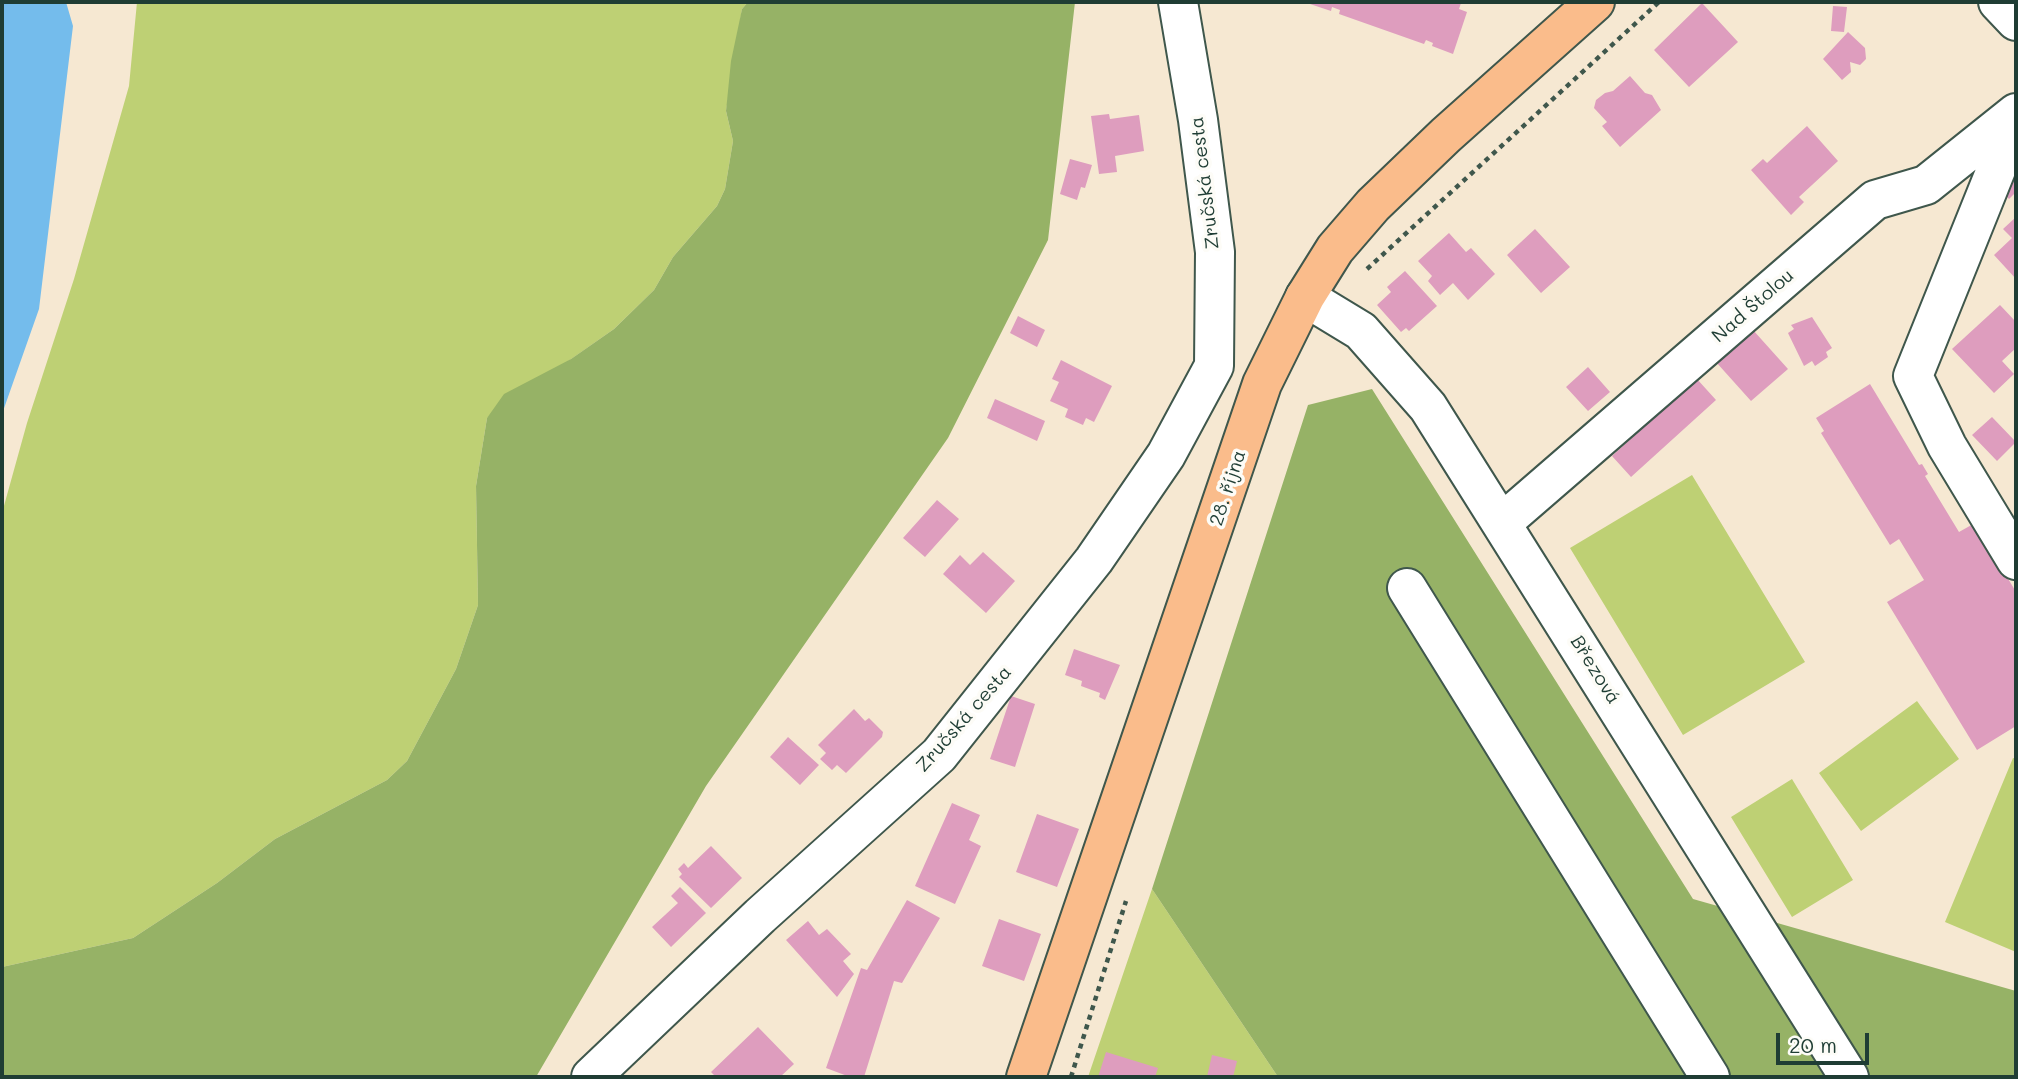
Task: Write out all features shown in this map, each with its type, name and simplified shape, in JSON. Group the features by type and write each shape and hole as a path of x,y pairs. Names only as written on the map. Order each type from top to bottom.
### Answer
{"main road":[{"name":"28. října","path":"1026,1077 1262,384 1305,297 1335,249 1373,205 1446,135 1595,2"}],"street":[{"name":"Zručská cesta","path":"590,1077 760,916 939,755 1094,560 1166,456 1214,366 1215,251 1198,120 1178,2"},
{"path":"1998,2 2016,21"},
{"name":"Nad Štolou","path":"1503,522 1875,201 1926,185 2016,113"},
{"path":"2016,120 1913,376 1947,446 2016,560"},
{"name":"Březová","path":"1305,297 1361,331 1428,407 1503,522 1849,1077"},
{"path":"1214,366 1262,384"},
{"path":"1407,587 1710,1077"}],"path":[{"path":"1364,272 1659,2"}],"green space":[{"path":"137,2 748,2 742,9 726,111 733,141 725,189 717,206 673,257 654,290 614,329 487,418 476,486 478,605 456,669 407,761 387,780 275,839 217,883 133,938 2,967 2,513 27,423 74,279 129,86"},
{"path":"748,2 1075,2 1048,240 948,438 706,786 536,1077 2,1077 2,967 133,938 217,883 275,839 387,780 407,761 456,669 478,605 476,486 487,418 504,394 571,359 614,329 654,290 673,257 717,206 725,189 733,141 726,111 731,61 742,9"},
{"path":"1372,389 1693,899 2016,991 2016,1077 1278,1077 1152,889 1308,405"},
{"path":"1692,475 1805,662 1683,735 1570,548"},
{"path":"1917,701 1959,759 1861,831 1819,773"},
{"path":"2013,758 2016,759 2016,952 1945,922"},
{"path":"1792,779 1853,880 1792,917 1731,817"},
{"path":"1152,889 1278,1077 1088,1077"}],"water":[{"path":"2,2 66,2 73,26 39,309 2,414 4,134"}],"building":[{"path":"1456,2 1461,3 1459,9 1467,12 1453,54 1432,46 1433,43 1426,40 1424,44 1339,14 1340,10 1332,7 1331,11 1310,4"},
{"path":"1702,3 1738,42 1689,87 1654,50"},
{"path":"1833,6 1847,7 1844,32 1831,31"},
{"path":"1848,32 1865,48 1866,59 1860,65 1850,62 1851,72 1842,80 1823,59"},
{"path":"1630,76 1645,93 1652,95 1661,110 1620,147 1602,126 1607,122 1594,108 1596,100 1613,91"},
{"path":"1109,114 1110,119 1139,115 1144,151 1115,156 1117,172 1099,174 1091,116"},
{"path":"1807,126 1838,161 1799,197 1804,202 1791,215 1751,170 1763,159 1767,163"},
{"path":"1070,159 1092,165 1085,188 1081,187 1077,200 1060,194"},
{"path":"2016,161 2016,192 2009,199 1995,184"},
{"path":"2016,217 2016,279 1994,255 2012,238 2003,229"},
{"path":"1535,229 1570,267 1541,293 1507,255"},
{"path":"1449,233 1466,252 1471,248 1495,274 1468,300 1453,283 1440,295 1428,281 1432,276 1418,261"},
{"path":"1405,271 1437,306 1409,331 1406,328 1401,332 1377,305 1391,292 1387,287"},
{"path":"2000,305 2016,322 2016,348 2002,361 2014,374 1994,393 1952,349"},
{"path":"1018,316 1045,330 1037,347 1010,333"},
{"path":"1812,317 1832,348 1826,352 1828,357 1815,366 1812,361 1804,366 1788,333 1794,329 1791,325"},
{"path":"1753,330 1788,369 1751,401 1716,362"},
{"path":"1061,360 1112,386 1094,422 1086,418 1083,425 1065,417 1068,409 1050,401 1059,382 1052,379"},
{"path":"1588,367 1610,392 1588,411 1566,387"},
{"path":"1697,379 1716,400 1631,477 1612,456"},
{"path":"1870,384 1919,465 1922,464 1928,474 1925,476 1959,532 1975,523 2016,592 2016,726 1977,750 1887,602 1924,580 1899,539 1890,545 1821,433 1824,431 1816,418"},
{"path":"995,399 1045,421 1037,441 987,418"},
{"path":"1992,417 2016,442 1997,461 1972,435"},
{"path":"937,500 959,519 925,557 903,538"},
{"path":"983,552 1015,581 986,613 943,574 960,555 970,565"},
{"path":"1074,649 1120,665 1105,700 1099,697 1100,693 1081,686 1082,681 1065,675"},
{"path":"1011,696 1035,704 1015,767 990,759"},
{"path":"854,709 865,721 869,718 883,732 882,737 846,773 837,765 832,770 820,759 826,753 818,745"},
{"path":"788,737 819,765 800,785 770,757"},
{"path":"952,803 980,815 969,840 981,846 955,904 915,886"},
{"path":"1037,814 1079,829 1057,887 1016,872"},
{"path":"711,846 742,878 711,908 679,877 682,874 678,869 684,863 688,868"},
{"path":"680,887 706,913 671,947 652,927 678,903 671,896"},
{"path":"907,900 940,918 902,983 894,981 864,1077 850,1077 826,1068 861,968 867,970"},
{"path":"999,919 1041,934 1024,981 982,966"},
{"path":"808,921 819,935 827,929 851,954 843,961 854,974 837,997 786,940"},
{"path":"758,1027 794,1064 780,1077 716,1077 711,1072"},
{"path":"1106,1052 1158,1068 1155,1077 1098,1077"},
{"path":"1212,1055 1237,1061 1233,1077 1207,1077"}]}
